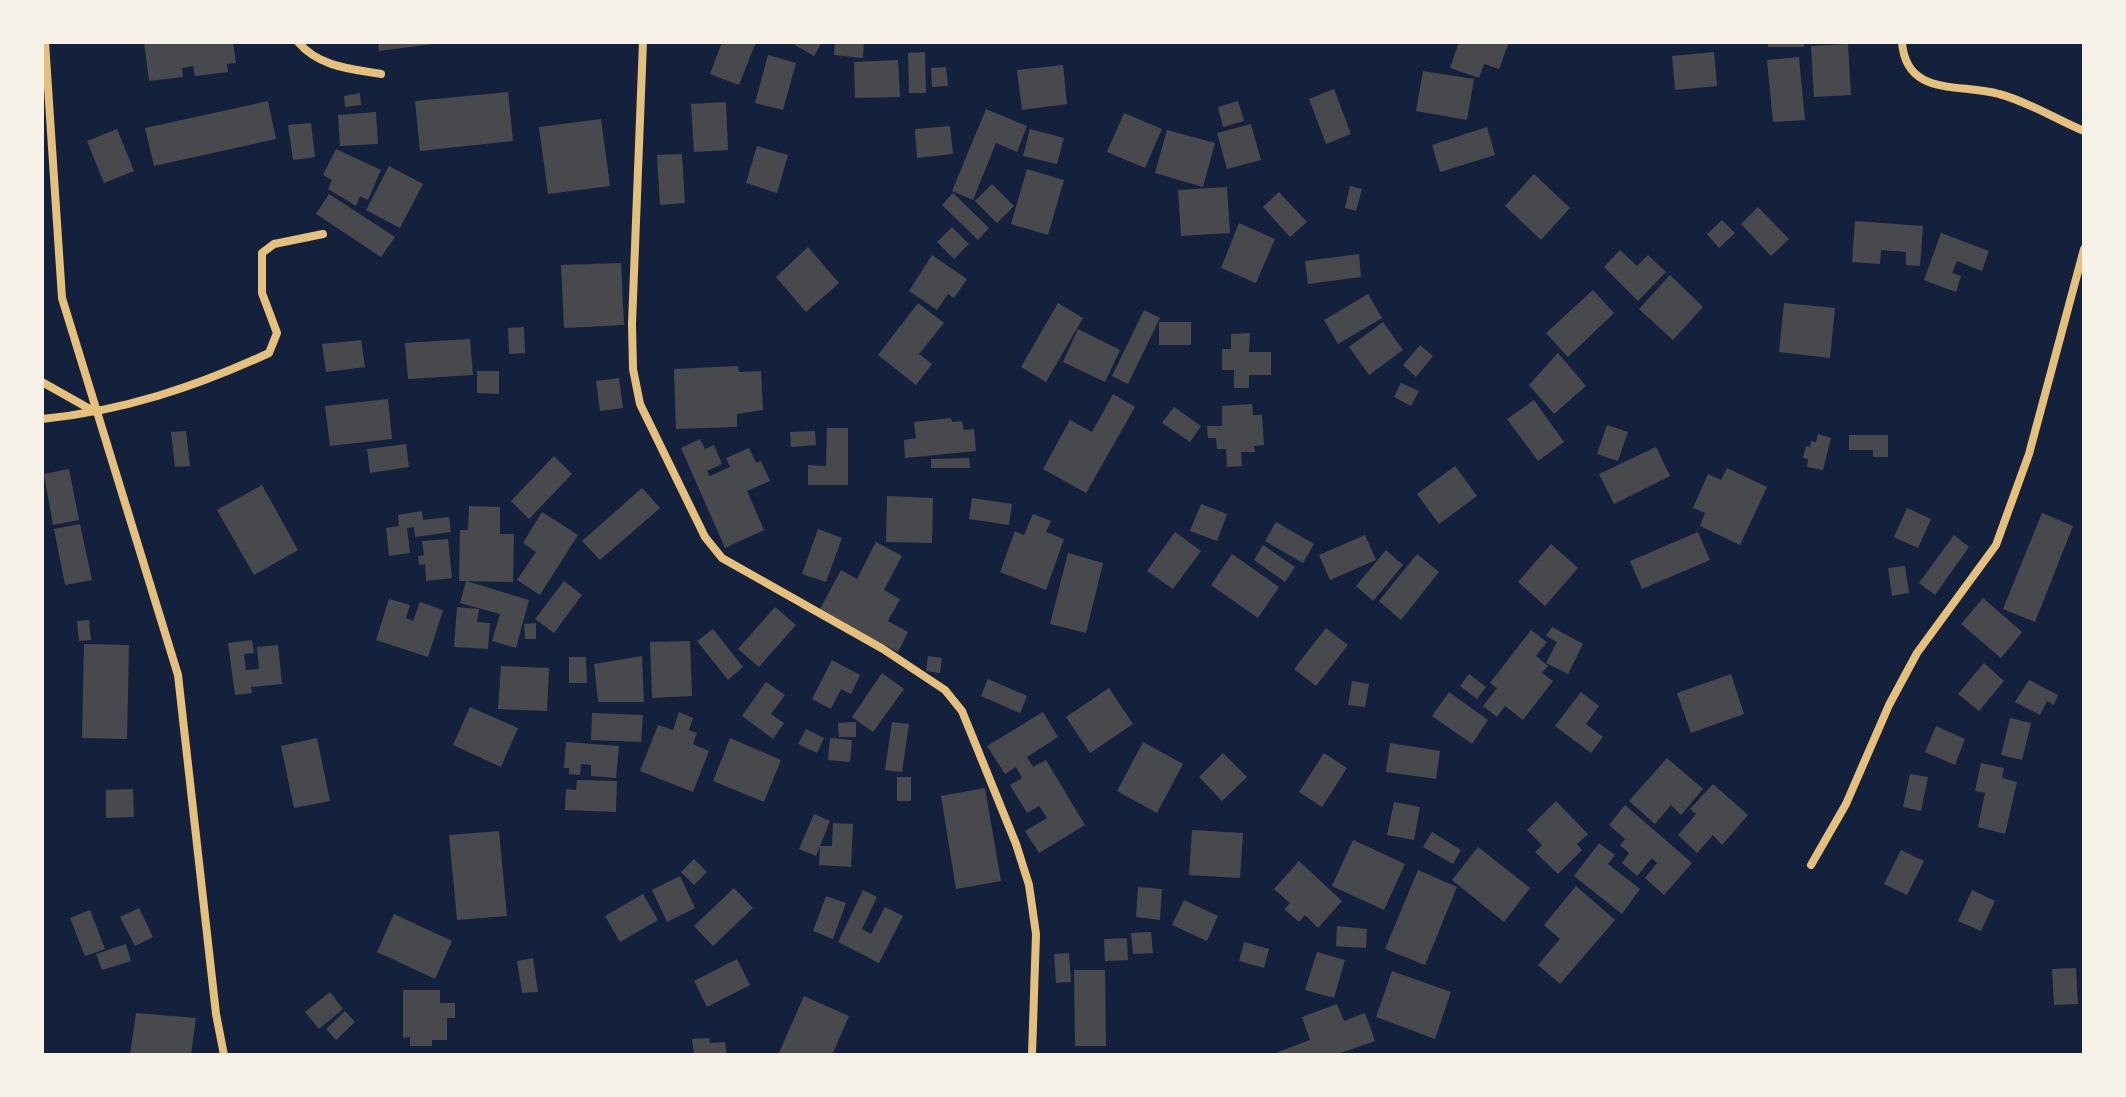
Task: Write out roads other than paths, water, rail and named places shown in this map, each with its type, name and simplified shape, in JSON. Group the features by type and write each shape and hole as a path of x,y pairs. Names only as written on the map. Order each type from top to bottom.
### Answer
{"street":[{"path":"45,42 59,277 178,675 224,1055"},
{"path":"298,42 324,62 381,74"},
{"path":"643,42 632,324 633,369 640,404 705,537 722,558 883,649 945,690 962,711 1006,818 1029,885 1036,934 1032,1055"},
{"path":"1902,42 1907,68 1918,78 1945,86 2001,94 2084,131"},
{"path":"42,419 98,413 170,395 273,350 277,333 262,293 262,253 274,244 323,234"},
{"path":"1811,865 1846,804 1889,705 1917,653 1996,545 2029,454 2084,249"},
{"path":"42,382 98,413"}]}
